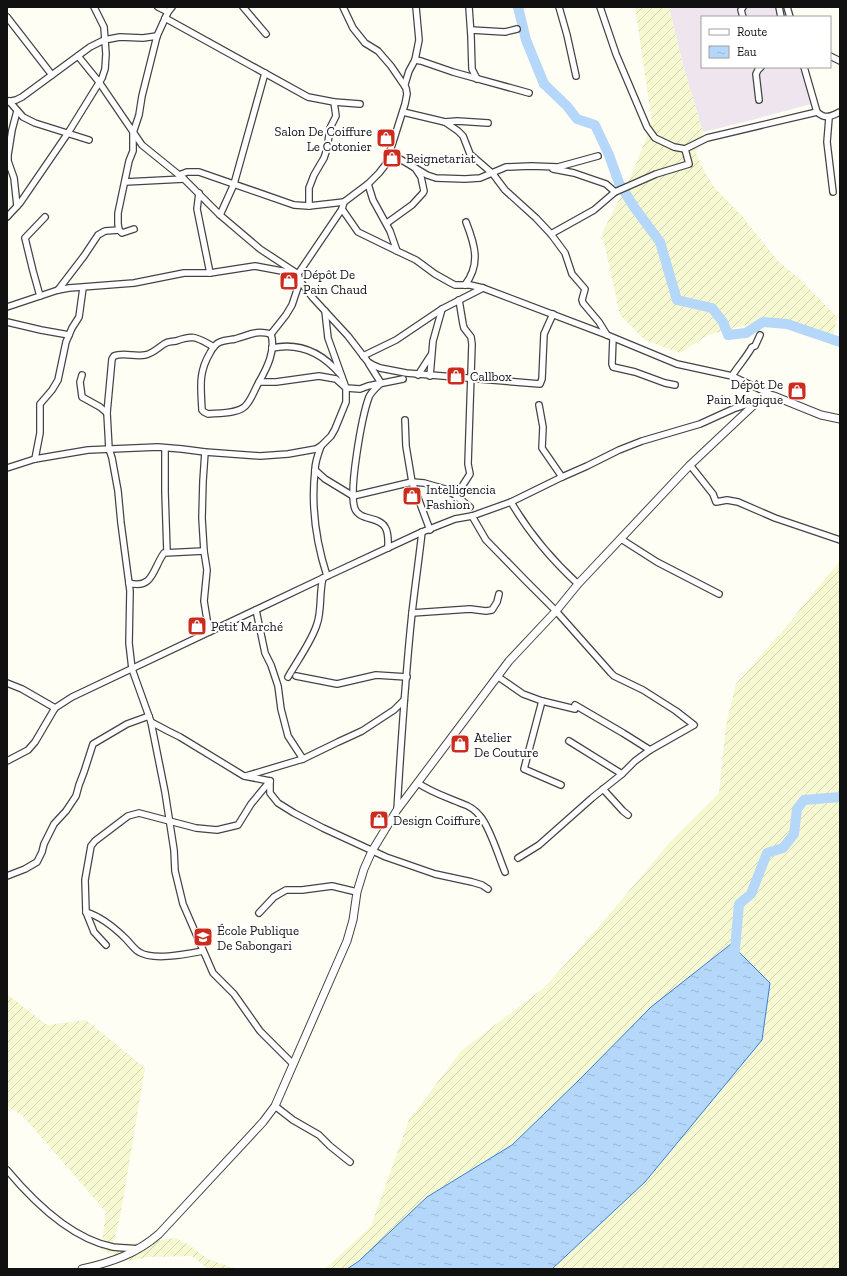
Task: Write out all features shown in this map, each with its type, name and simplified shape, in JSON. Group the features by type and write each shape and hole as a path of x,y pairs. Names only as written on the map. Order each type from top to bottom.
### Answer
{"street":[{"path":"7,217 17,206 68,133 99,82 105,69 106,54 104,28 94,7"},
{"path":"158,7 168,12"},
{"path":"119,230 118,213 126,182 129,161 133,151 133,133 139,115 156,36 172,7"},
{"path":"243,7 266,34"},
{"path":"343,7 347,16 365,43 378,51 391,66 406,88"},
{"path":"178,175 186,172 199,172 288,204 309,206 344,202 368,184 386,164 407,99 405,84 409,71 415,60 419,40 416,7"},
{"path":"469,7 472,69 477,79"},
{"path":"559,7 576,76"},
{"path":"600,7 616,54 647,127 655,138 674,147 685,149 707,138 818,112"},
{"path":"7,16 52,75"},
{"path":"165,18 308,97 334,102 360,104"},
{"path":"471,30 505,32 516,29"},
{"path":"8,102 22,97 90,47 104,40 120,37 143,38 156,36"},
{"path":"78,56 99,82 142,145 184,179 220,215 260,249 298,274 300,281 356,346 368,362 380,383"},
{"path":"831,56 840,61"},
{"path":"415,60 452,72 529,93"},
{"path":"759,100 756,74 760,68"},
{"path":"804,68 818,112 823,116 830,118 840,112"},
{"path":"220,215 234,184 265,73"},
{"path":"8,102 23,117 40,126 89,140"},
{"path":"309,206 309,188 314,175 324,158 330,128 336,116 334,102"},
{"path":"17,111 8,155 8,161 14,178 17,206"},
{"path":"403,112 445,122 450,125 463,136 470,154 493,174 505,190 551,234 565,253 572,274 585,289 582,300 583,303 610,337 613,367 635,372 675,385"},
{"path":"830,118 827,142 833,192"},
{"path":"445,122 457,121 488,123"},
{"path":"551,234 594,210 615,192 656,174 689,164 685,149"},
{"path":"390,153 427,175 444,179 480,178 493,174 506,167 558,167 598,156"},
{"path":"387,223 412,205 423,193 424,188 421,177 412,166"},
{"path":"531,166 574,173 606,184 615,192"},
{"path":"126,182 184,179"},
{"path":"368,184 373,200 387,223 397,251"},
{"path":"199,194 196,209 210,272"},
{"path":"298,274 342,209 344,202"},
{"path":"342,209 358,232 416,260 435,274 455,285 464,284 483,288 553,314 677,364 732,376 774,396 821,415 840,419"},
{"path":"40,296 24,238 45,217"},
{"path":"464,284 473,273 475,254 472,237 466,222"},
{"path":"58,290 98,235 105,231 119,230 122,233 134,229"},
{"path":"7,307 58,290 134,283 184,273 210,272 255,266 298,274"},
{"path":"271,334 292,305 300,281"},
{"path":"34,459 40,433 40,404 58,380 69,335 79,317 83,288"},
{"path":"362,356 396,340 442,309 483,288"},
{"path":"459,300 464,328 471,337 472,360 470,446 468,464 470,474 461,488"},
{"path":"430,376 431,355 436,328 442,309"},
{"path":"7,468 34,459 88,450 165,448 260,456 309,451 320,446 331,436 346,402 346,388 328,338 324,310"},
{"path":"368,362 380,368 430,376 540,384 542,379 544,334 553,314"},
{"path":"7,322 69,335"},
{"path":"262,332 271,334 273,342 266,366 259,382 244,408 236,411 208,414 204,412 202,410 200,383 201,373 208,356 214,347 219,342 236,339 251,333 262,332"},
{"path":"732,376 742,361 747,357 752,347 757,344 760,335"},
{"path":"214,347 195,337 187,337 175,341 168,341 147,355 140,356 118,354 112,359 107,413 109,449 118,491 130,591 129,643 132,669 150,719 170,821 175,871 183,904 213,973 234,994 260,1031 293,1064"},
{"path":"272,348 291,346 309,350 326,360 341,376"},
{"path":"418,374 431,355"},
{"path":"82,376 80,382 82,397 100,407 107,413"},
{"path":"259,382 276,382 319,376 336,379 346,388 360,389 380,383 403,379"},
{"path":"380,383 369,396 360,437 353,496 354,508 358,514 380,522 385,526 388,548"},
{"path":"7,761 28,750 35,742 55,708 72,697 422,532 455,519 472,516 511,502 619,450 642,441 700,424 733,409 758,401 765,397 774,396"},
{"path":"82,1269 120,1258 138,1249 159,1234 263,1122 275,1106 350,930 357,892 372,851 397,810 509,661 578,584 690,465 758,401"},
{"path":"539,405 543,427 542,448 562,477"},
{"path":"405,420 406,446 412,482 430,530"},
{"path":"288,677 318,624 320,589 325,577 315,528 315,470 320,446"},
{"path":"165,448 167,552"},
{"path":"205,452 202,518 207,570 204,601 209,632"},
{"path":"690,465 713,494 716,502 728,500 738,502 775,518 840,540"},
{"path":"315,470 325,479 353,496 412,482 424,483 445,489 470,507"},
{"path":"511,502 521,519 540,545 578,584"},
{"path":"472,516 486,540 556,610 614,676 643,690 676,711 694,725 650,750 635,761 622,774 538,845 518,858"},
{"path":"397,810 404,700 412,613 422,532"},
{"path":"621,538 657,562 719,594"},
{"path":"129,584 136,585 146,583 164,553 204,551"},
{"path":"412,613 470,609 486,611 492,610 497,602 499,594"},
{"path":"256,610 266,654 278,686 281,709 288,736 303,759"},
{"path":"296,676 337,684 376,675 407,677"},
{"path":"497,676 523,694 542,701 575,707 623,733 650,750"},
{"path":"7,683 22,689 55,708"},
{"path":"244,776 303,759 362,731 394,710 404,700"},
{"path":"542,701 524,769 561,785"},
{"path":"7,876 25,869 37,862 54,824 66,811 76,796 78,785 93,744 127,724 150,719 168,732 180,737 244,776 270,781"},
{"path":"569,740 622,774"},
{"path":"106,945 94,932 86,912 85,880 90,851 94,841 128,816 138,813 188,827 217,830 238,825 270,781"},
{"path":"270,781 270,793 278,803 294,813 372,851 435,874 472,882 482,885 488,889"},
{"path":"418,783 436,794 463,804 481,816 488,828 505,872"},
{"path":"603,789 623,812 628,815"},
{"path":"259,913 274,897 286,890 302,890 332,886 357,892"},
{"path":"86,912 106,921 118,930 136,950 144,954 152,956 175,956 203,951"},
{"path":"275,1106 293,1120 319,1135 350,1162"},
{"path":"7,1170 24,1190 62,1223 84,1236 113,1247 138,1249"}],"shaded area":[{"path":"669,7 784,7 787,16 701,16 701,68 801,68 811,104 703,132 683,65"}],"green space":[{"path":"635,7 669,7 683,65 703,132 696,153 704,171 714,187 741,215 778,261 802,281 837,317 832,343 783,327 746,325 708,335 680,353 645,340 620,315 602,233 633,172 652,122"},
{"path":"840,561 840,1269 552,1269 645,1182 762,1040 731,944 651,1007 512,1145 427,1197 359,1261 347,1269 325,1269 371,1226 409,1120 461,1051 545,987 608,916 670,842 719,793 726,725 736,684 786,627"},
{"path":"7,994 47,1025 86,1020 145,1068 121,1212 113,1244 140,1243 175,1238 186,1243 208,1259 236,1269 208,1269 192,1256 148,1257 130,1261 101,1250 106,1212 23,1116 7,1106"}],"water":[{"path":"731,944 770,983 762,1040 645,1182 552,1269 347,1269 359,1261 427,1197 512,1145 651,1007"}],"waterway":[{"path":"518,7 526,40 544,84 567,106 577,119 595,125 609,155 619,183 634,207 660,242 677,300 712,308 723,322 728,335 746,333 763,322 787,324 840,342"},
{"path":"734,960 739,904 751,894 767,853 783,848 794,834 797,809 804,800 840,797"}],"place":[{"name":"Salon De Coiffure Le Cotonier","path":"386,138"},
{"name":"Beignetariat","path":"392,158"},
{"name":"Dépôt De Pain Chaud","path":"289,281"},
{"name":"Callbox","path":"456,376"},
{"name":"Dépôt De Pain Magique","path":"797,391"},
{"name":"Intelligencia Fashion","path":"412,496"},
{"name":"Petit Marché","path":"197,626"},
{"name":"Atelier De Couture","path":"460,744"},
{"name":"Design Coiffure","path":"379,820"},
{"name":"École Publique De Sabongari","path":"203,937"}]}
